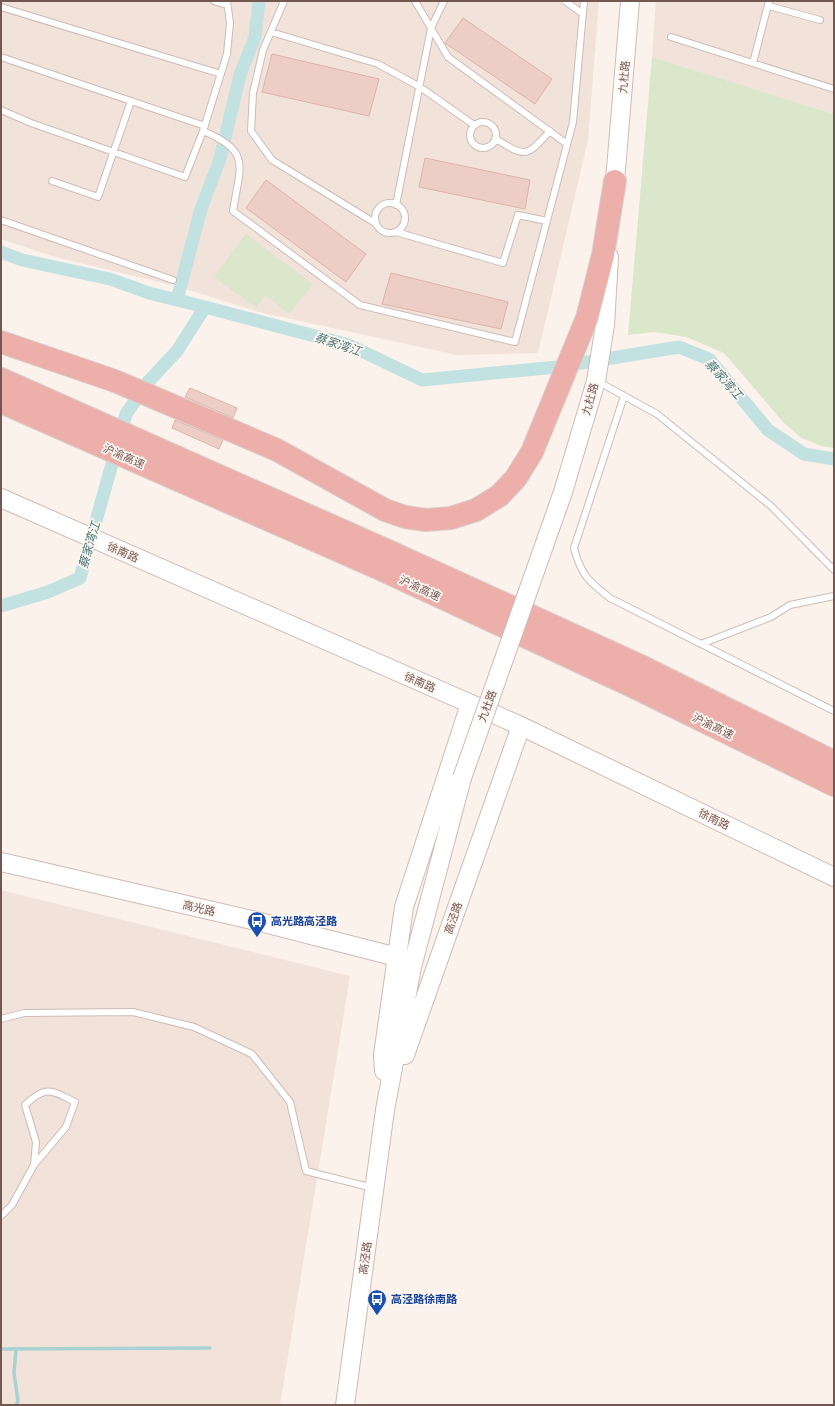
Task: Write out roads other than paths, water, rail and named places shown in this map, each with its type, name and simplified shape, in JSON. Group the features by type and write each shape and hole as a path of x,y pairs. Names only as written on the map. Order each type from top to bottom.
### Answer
{"highway":[{"path":"1,342 115,381 277,450 385,510 405,517 426,520 451,518 476,510 499,496 516,478 532,452 577,345 596,287 603,255 614,181"},
{"name":"沪渝高速","path":"1,378 142,452 414,584 634,687 834,785"},
{"name":"沪渝高速","path":"1,402 92,427"},
{"name":"沪渝高速","path":"142,452 386,550 643,667 834,762"}],"street":[{"name":"九杜路","path":"462,778 563,492 596,381 605,325 614,181 630,1"},
{"name":"徐南路","path":"1,498 521,726 834,877"},
{"name":"高泾路","path":"385,1110 383,1055 404,908 470,704"},
{"name":"高泾路","path":"385,1110 521,726"},
{"name":"高泾路","path":"344,1405 385,1110 412,967 462,778"},
{"name":"高光路","path":"1,862 256,921 397,957"}],"lane":[{"path":"1,119 2,111 31,123 185,177 204,128 227,54 230,35 227,3 214,1"},
{"path":"284,1 264,50 254,93 251,131 272,160 375,223 381,231 386,233 396,232 504,263 518,215 547,221"},
{"path":"415,1 448,57 567,144"},
{"path":"396,204 431,28 444,1"},
{"path":"565,1 583,14"},
{"path":"1,57 131,101 204,128 232,145 238,154 240,166 233,211 360,306 515,342 573,122 584,1"},
{"path":"753,63 768,3 820,20"},
{"path":"1,7 221,74"},
{"path":"271,32 378,64 420,87 474,125"},
{"path":"670,37 834,89"},
{"path":"52,181 98,197 131,101"},
{"path":"482,122 490,124 496,130 496,139 491,146 487,148 478,147 470,138 474,125 482,122"},
{"path":"496,139 516,152 524,154 533,150 550,131"},
{"path":"375,223 374,218 378,209 386,204 396,204 403,211 405,221 404,226 396,232"},
{"path":"1,220 173,280"},
{"path":"596,381 657,414 771,506 834,570"},
{"path":"624,396 574,548 578,566 588,581 610,598 834,711"},
{"path":"701,644 770,617 790,605 834,596"},
{"path":"1,1019 24,1013 132,1012 194,1027 252,1054 290,1102 306,1171 374,1188"},
{"path":"1,1216 12,1205 34,1165 66,1127 75,1102 54,1092 38,1093 25,1105 36,1142 34,1165"}],"waterway":[{"path":"177,300 201,209 220,159 240,75 255,37 259,1"},
{"path":"1,252 22,260 110,279 149,293 205,307"},
{"name":"蔡家湾江","path":"1,606 48,592 80,578 126,414 148,382 177,351 205,307 349,345 422,380 557,367 679,347 709,359 768,430 804,454 834,459"},
{"path":"1,1349 210,1348"},
{"path":"16,1349 14,1373 18,1401 16,1405"}],"place":[{"name":"高光路高泾路","path":"257,938"},
{"name":"高泾路徐南路","path":"377,1316"}]}
